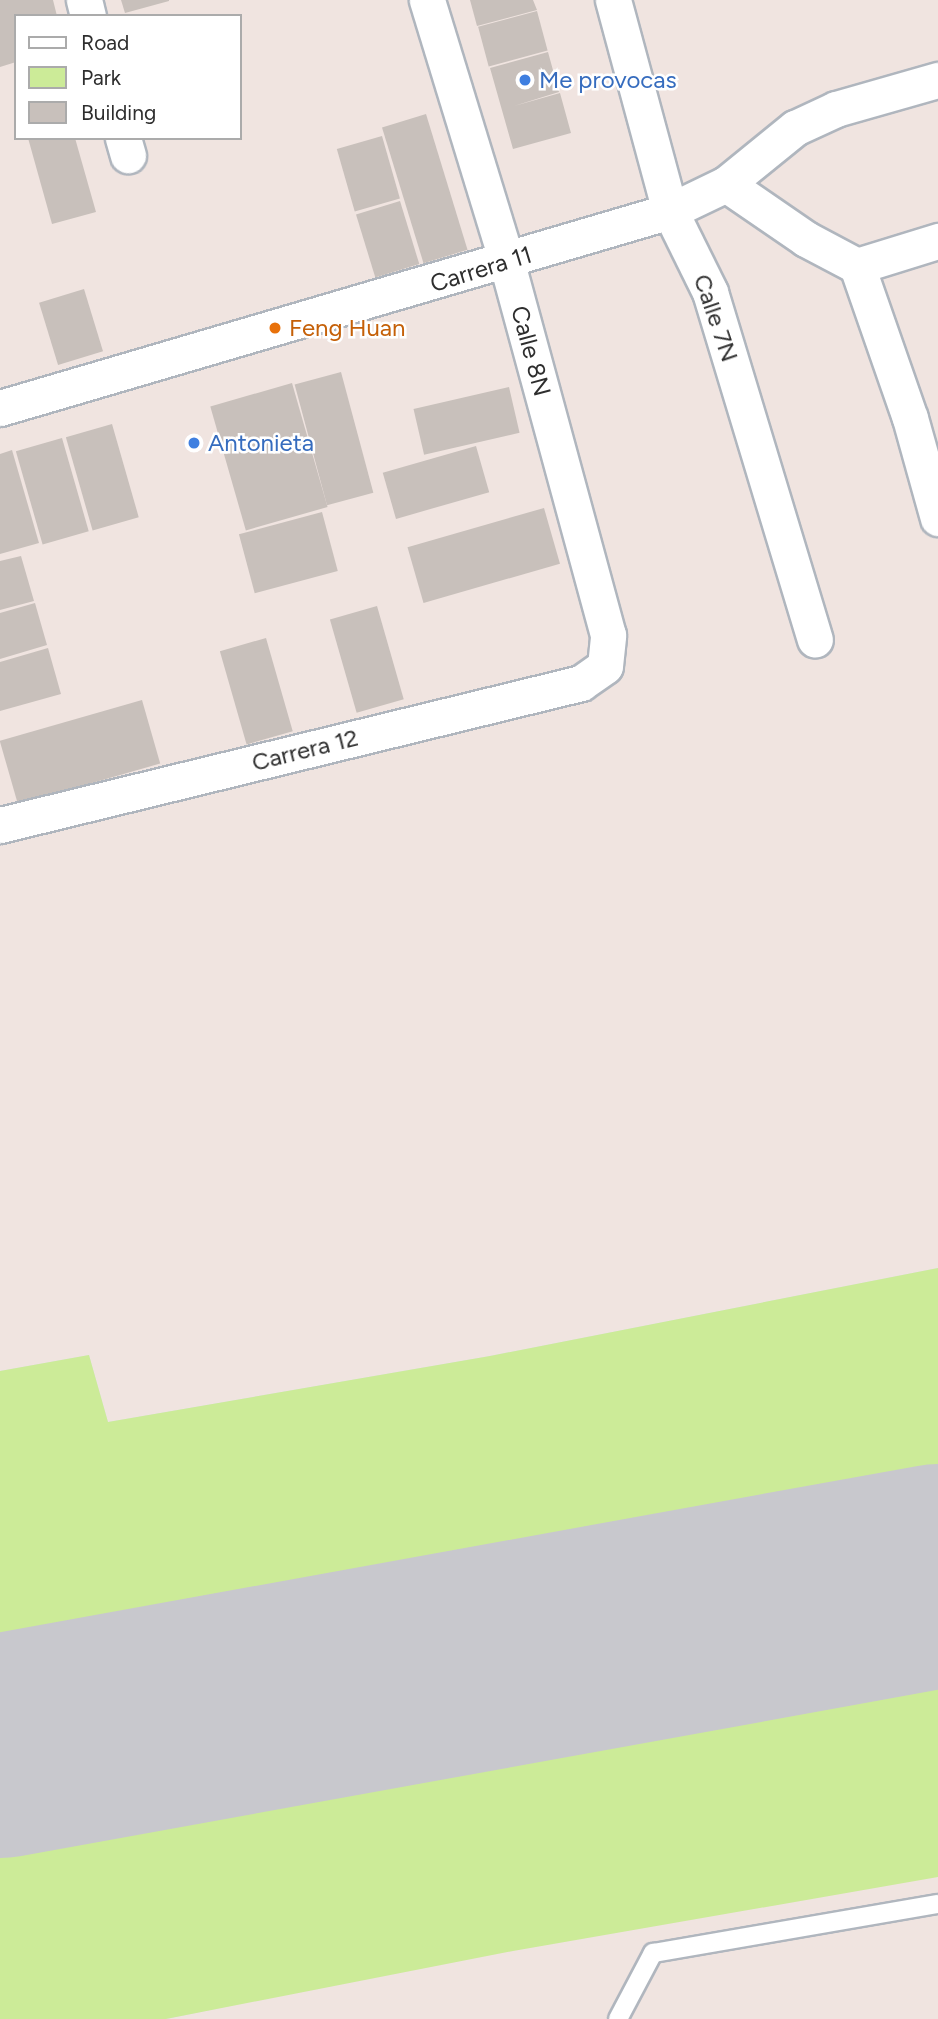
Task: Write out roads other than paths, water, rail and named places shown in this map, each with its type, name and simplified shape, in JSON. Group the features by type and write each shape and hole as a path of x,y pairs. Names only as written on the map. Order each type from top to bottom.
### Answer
{"street":[{"name":"Calle 8N","path":"427,0 507,262 608,635 606,666"},
{"name":"Calle 7N","path":"617,1 670,211 710,292 816,639"},
{"name":"Carrera 11","path":"0,408 507,262 670,211 726,184 795,128 836,109 938,80"},
{"path":"726,184 806,239 857,266 924,425 938,518"},
{"path":"857,266 938,241"},
{"name":"Carrera 12","path":"0,825 581,683 606,666"}],"lane":[{"path":"618,2019 653,1954 938,1904"}],"place":[{"name":"Me provocas","path":"525,80"},
{"name":"Feng Huan","path":"275,328"},
{"name":"Antonieta","path":"194,443"}]}
